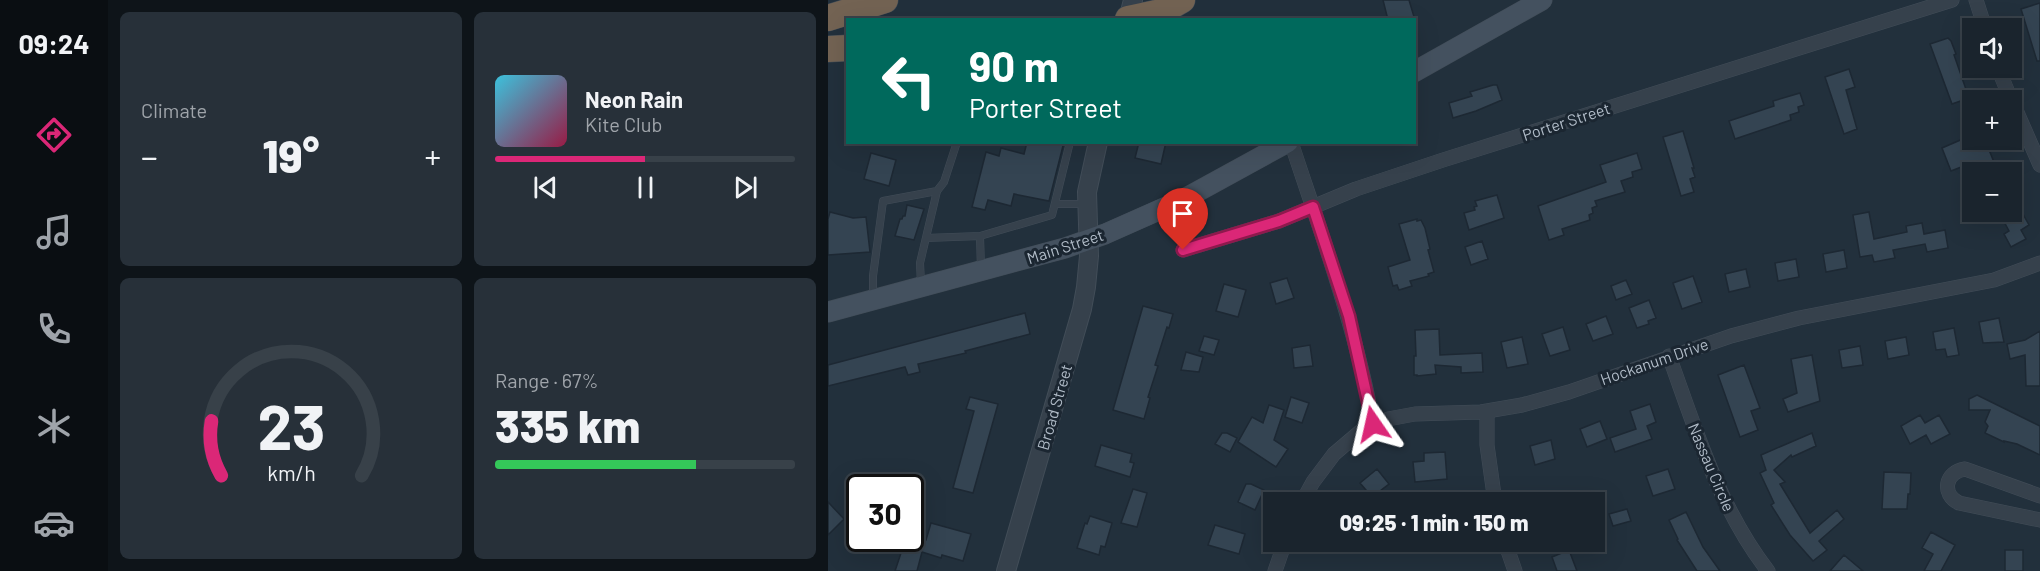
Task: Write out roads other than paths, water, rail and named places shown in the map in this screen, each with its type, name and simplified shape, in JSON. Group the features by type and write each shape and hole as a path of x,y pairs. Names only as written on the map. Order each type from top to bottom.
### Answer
{"highway":[{"path":"828,18 885,0"},
{"path":"1136,18 1161,12 1182,0"},
{"path":"828,49 846,48"}],"main road":[{"path":"1416,71 1542,0"},
{"name":"Main Street","path":"828,312 1089,240 1184,200 1286,144"}],"street":[{"path":"1128,18 1133,0"},
{"name":"Porter Street","path":"1183,250 1279,221 1356,189 1423,167 1952,0"},
{"path":"1976,0 1982,18"},
{"path":"2022,125 2040,165"},
{"name":"Broad Street","path":"1006,571 1082,309 1088,272 1089,240 1086,204 1089,178 1098,144"},
{"path":"1291,144 1349,316 1373,424"},
{"name":"Hockanum Drive","path":"1308,492 1334,454 1353,437 1373,424 1403,415 1487,412 1511,408 1551,398 1707,342 1772,325 1986,282 2040,264"},
{"name":"Nassau Circle","path":"1669,356 1721,494 1768,571"},
{"path":"1487,412 1487,445 1494,492"},
{"path":"2040,496 1965,470 1954,472 1947,485 1950,496 1959,503 2040,520"},
{"path":"1275,571 1282,552"},
{"path":"1508,552 1515,571"}],"lane":[{"path":"921,287 920,263 937,191 944,182 956,144"},
{"path":"926,238 980,236 1052,215 1070,144"},
{"path":"873,300 873,276 883,201 937,191"},
{"path":"1055,204 1086,204"},
{"path":"980,236 981,271"}]}
